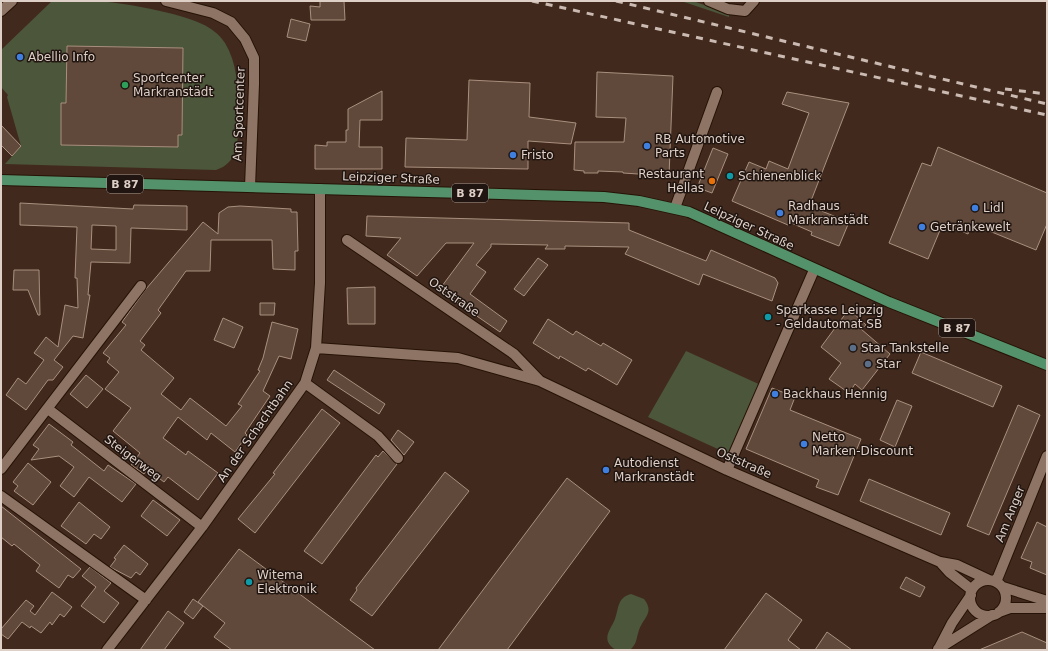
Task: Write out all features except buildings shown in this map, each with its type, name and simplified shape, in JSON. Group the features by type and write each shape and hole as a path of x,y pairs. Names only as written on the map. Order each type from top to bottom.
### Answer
{"main road":[{"name":"Leipziger Straße","path":"1,180 604,197 639,201 689,212 814,270 889,302 1047,365"}],"street":[{"name":"Am Sportcenter","path":"166,1 213,13 231,22 245,39 254,58 250,187"},
{"path":"709,1 728,8 746,11 754,1"},
{"path":"675,208 716,92"},
{"name":"An der Schachtbahn","path":"107,650 202,527 305,383 316,348 320,283 320,189"},
{"name":"Oststraße","path":"347,240 514,354 540,381"},
{"path":"727,470 814,270"},
{"path":"1,469 141,286"},
{"name":"Oststraße","path":"316,348 458,358 540,381 727,470 940,562 957,565 996,583 1047,601"},
{"path":"305,383 378,436 398,458"},
{"name":"Steigerweg","path":"48,409 202,527"},
{"name":"Am Anger","path":"996,583 1047,456"},
{"path":"1,496 146,600"},
{"name":"Oststraße","path":"940,562 972,593 973,606 976,611 987,615 1010,608 1047,608"},
{"path":"979,582 996,583 1006,598 1005,603 996,613 938,650 952,623 979,582"}],"green space":[{"path":"52,1 106,2 150,9 192,20 209,27 217,34 223,40 230,53 236,73 237,83 238,140 235,152 228,163 216,170 5,164 21,146 7,97 8,95 1,87 1,50"},
{"path":"681,1 693,1 729,14 729,17"},
{"path":"686,351 763,386 733,456 648,417"},
{"path":"631,594 644,599 647,604 648,612 632,648 630,650 616,650 608,643 607,639 609,631 621,601 623,598"}],"railway":[{"path":"532,1 1047,115"},
{"path":"616,1 1047,104"},
{"path":"1005,89 1047,94"}],"place":[{"name":"Abellio Info","path":"20,57"},
{"name":"Sportcenter Markranstädt","path":"125,85"},
{"name":"RB Automotive Parts","path":"647,146"},
{"name":"Fristo","path":"513,155"},
{"name":"Schienenblick","path":"730,176"},
{"name":"Restaurant Hellas","path":"712,181"},
{"name":"Lidl","path":"975,208"},
{"name":"Radhaus Markranstädt","path":"780,213"},
{"name":"Getränkewelt","path":"922,227"},
{"name":"Sparkasse Leipzig - Geldautomat SB","path":"768,317"},
{"name":"Star Tankstelle","path":"853,348"},
{"name":"Star","path":"868,364"},
{"name":"Backhaus Hennig","path":"775,394"},
{"name":"Netto Marken-Discount","path":"804,444"},
{"name":"Autodienst Markranstädt","path":"606,470"},
{"name":"Witema Elektronik","path":"249,582"}]}
